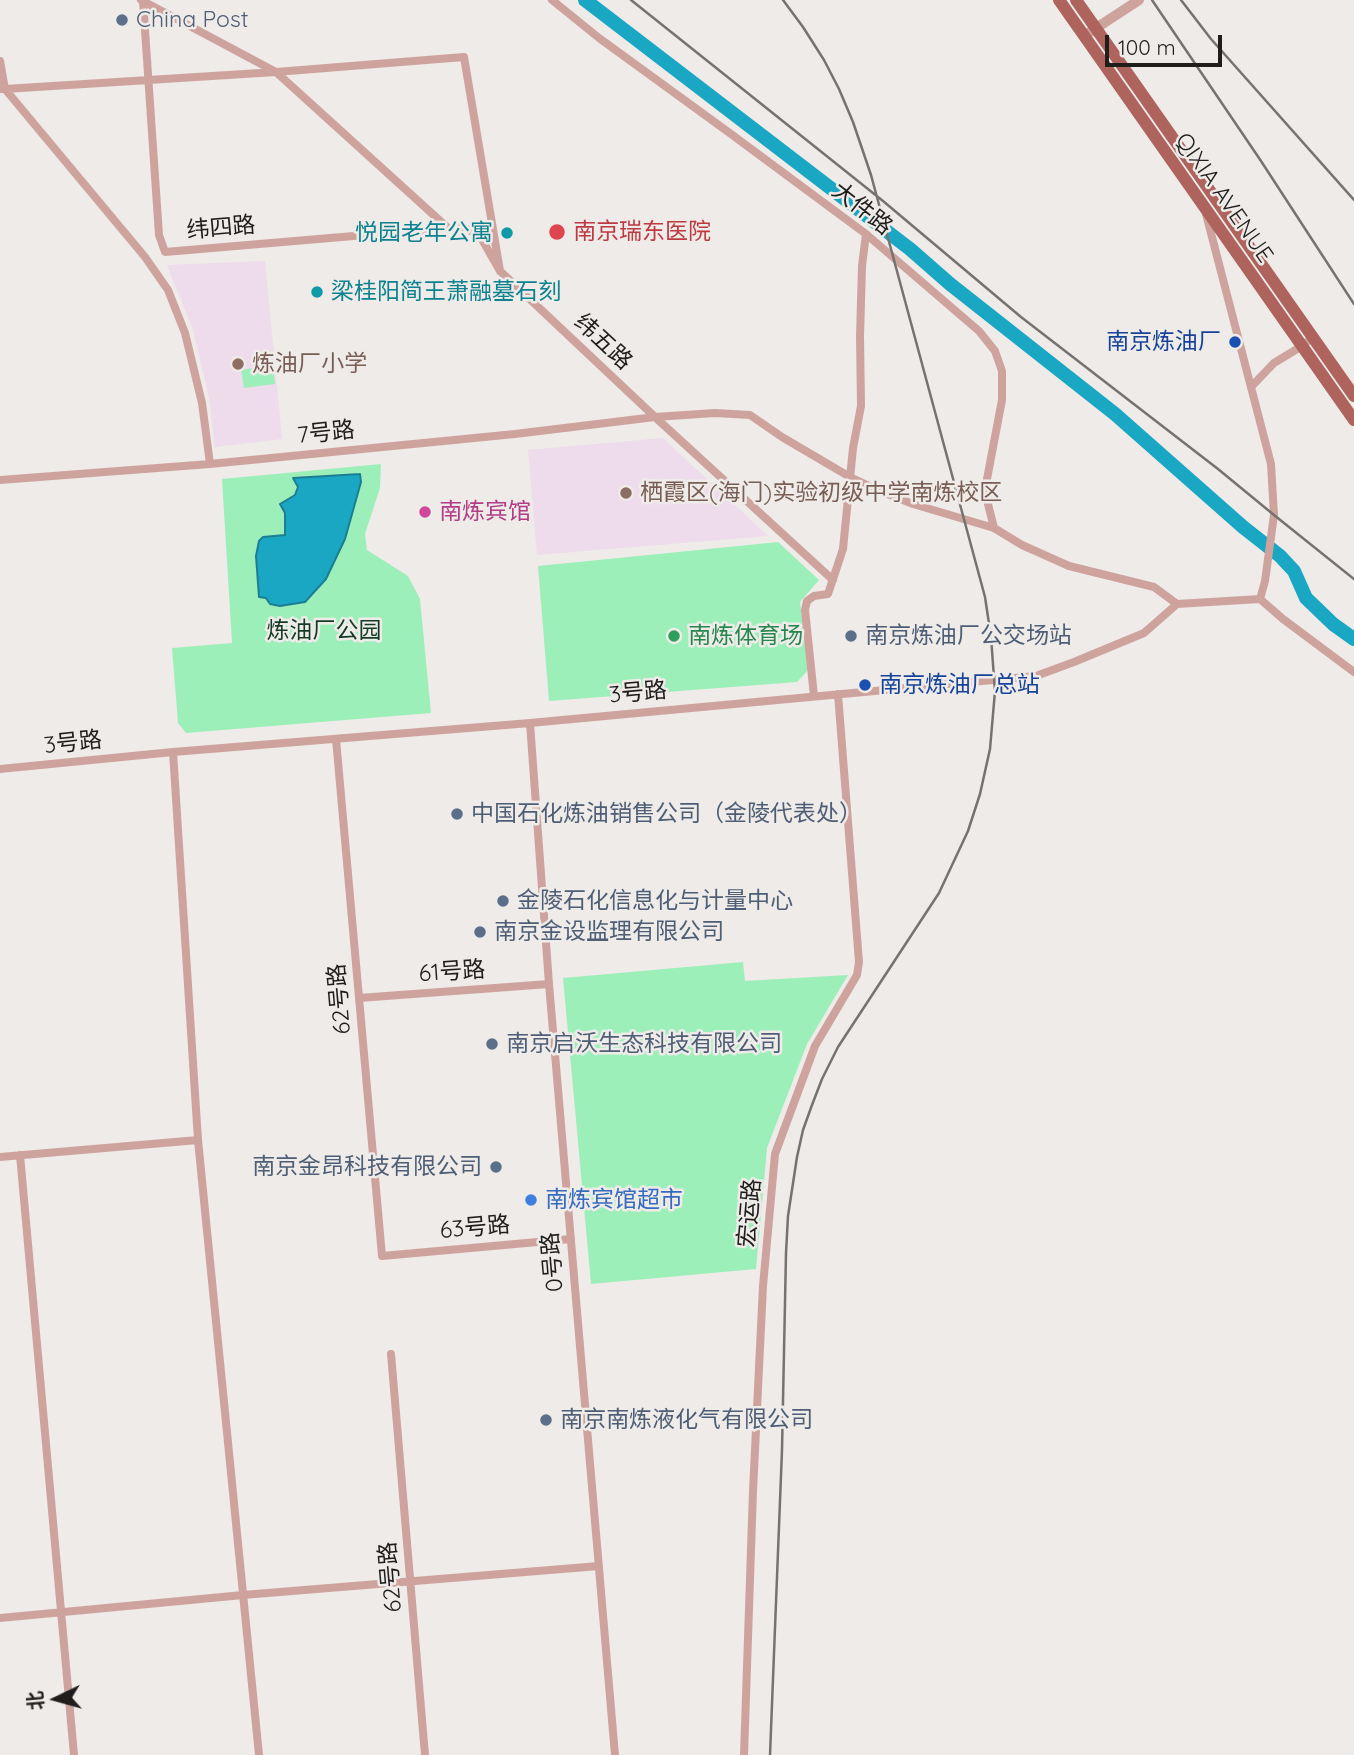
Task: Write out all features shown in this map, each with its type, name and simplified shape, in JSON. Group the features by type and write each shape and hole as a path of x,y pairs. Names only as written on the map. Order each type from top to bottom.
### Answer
{"main road":[{"name":"QIXIA AVENUE","path":"1059,0 1354,420"},
{"name":"QIXIA AVENUE","path":"1076,0 1354,396"}],"street":[{"name":"纬五路","path":"142,0 276,72 448,229 467,229 480,236 500,271 833,580"},
{"name":"纬四路","path":"142,0 159,235 165,252 448,229"},
{"name":"大件路","path":"552,0 599,38 866,234 979,331 995,351 1002,371 1002,400 987,480 988,504 994,528"},
{"path":"1084,36 1139,0"},
{"path":"3,89 464,57 500,271"},
{"path":"0,61 3,89 145,257 168,290 185,333 202,403 210,464"},
{"path":"1203,204 1271,464 1274,515 1260,599"},
{"path":"814,696 805,610 807,601 814,596 828,594 843,549 853,448 861,406 862,266 866,234"},
{"path":"1251,387 1274,363 1313,337"},
{"name":"7号路","path":"0,480 210,464 515,434 655,417 715,413 750,415 850,477 880,491 913,504 994,528 1022,545 1069,565 1154,587 1177,604"},
{"path":"1177,604 1260,599 1354,672"},
{"name":"3号路","path":"0,769 1035,676 1144,633 1177,604"},
{"name":"宏运路","path":"744,1755 763,1286 775,1154 815,1046 857,975 859,962 838,694"},
{"name":"0号路","path":"530,723 549,984 615,1755"},
{"name":"62号路","path":"336,739 382,1256"},
{"path":"173,752 198,1140 259,1755"},
{"name":"61号路","path":"359,998 549,984"},
{"path":"0,1157 198,1140"},
{"path":"20,1155 74,1755"},
{"name":"63号路","path":"382,1256 571,1238"},
{"name":"62号路","path":"391,1354 425,1755"},
{"path":"0,1618 599,1566"}],"shaded area":[{"name":"炼油厂小学","path":"265,261 282,439 215,447 209,398 193,330 167,265"},
{"name":"栖霞区(海门)实验初级中学南炼校区","path":"663,438 768,536 537,555 528,450"}],"green space":[{"path":"273,365 275,384 244,388 241,370"},
{"name":"炼油厂公园","path":"381,464 380,488 365,534 367,550 408,576 420,599 431,713 186,733 178,723 172,648 232,643 222,479"},
{"name":"南炼体育场","path":"778,542 819,580 800,602 808,670 797,682 549,701 538,566"},
{"path":"743,962 745,981 848,975 807,1044 767,1148 756,1269 591,1284 563,978"}],"water":[{"path":"360,474 361,482 345,539 326,579 305,602 280,606 270,604 266,598 259,597 256,556 259,541 263,537 285,535 285,513 280,504 295,495 298,487 293,478"}],"waterway":[{"path":"585,0 910,249 950,284 1115,414 1243,527 1280,556 1294,571 1306,598 1333,624 1354,639"}],"railway":[{"path":"631,0 883,201 1021,317 1218,469 1354,579"},
{"path":"770,1755 782,1450 786,1253 788,1216 797,1157 812,1105 838,1047 939,893 968,831 990,749 995,691 985,597 871,175 839,89 824,60 783,0"},
{"path":"1152,0 1354,304"},
{"path":"1181,0 1211,39 1354,200"}],"place":[{"name":"China Post","path":"122,20"},
{"name":"南京瑞东医院","path":"557,232"},
{"name":"悦园老年公寓","path":"507,233"},
{"name":"梁桂阳简王萧融墓石刻","path":"317,292"},
{"name":"南京炼油厂","path":"1235,342"},
{"name":"炼油厂小学","path":"238,364"},
{"name":"栖霞区(海门)实验初级中学南炼校区","path":"626,493"},
{"name":"南炼宾馆","path":"425,512"},
{"name":"南炼体育场","path":"674,636"},
{"name":"南京炼油厂公交场站","path":"851,636"},
{"name":"南京炼油厂总站","path":"865,685"},
{"name":"中国石化炼油销售公司（金陵代表处）","path":"457,814"},
{"name":"金陵石化信息化与计量中心","path":"503,901"},
{"name":"南京金设监理有限公司","path":"480,932"},
{"name":"南京启沃生态科技有限公司","path":"492,1044"},
{"name":"南京金昂科技有限公司","path":"496,1167"},
{"name":"南炼宾馆超市","path":"531,1200"},
{"name":"南京南炼液化气有限公司","path":"546,1420"}]}
